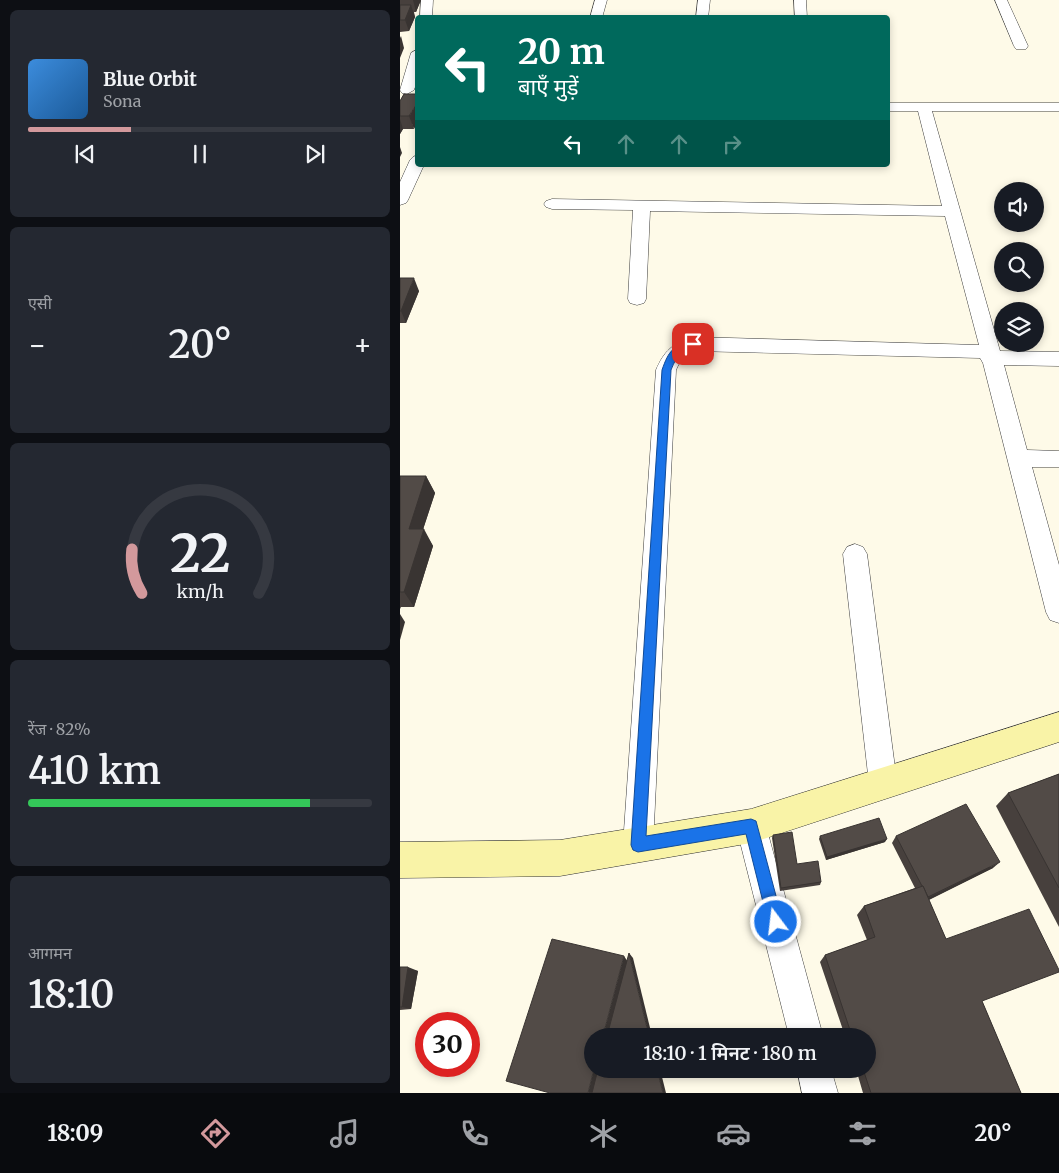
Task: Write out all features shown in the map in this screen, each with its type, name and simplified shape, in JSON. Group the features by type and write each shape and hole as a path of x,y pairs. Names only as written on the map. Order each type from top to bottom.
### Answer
{"street":[{"path":"426,15 427,0"},
{"path":"597,15 600,0"},
{"path":"702,15 704,0"},
{"path":"800,0 801,15"},
{"path":"1002,0 1021,46"},
{"path":"408,91 415,64"},
{"path":"890,107 1059,108"},
{"path":"924,107 990,355 1020,458 1059,612"},
{"path":"400,200 415,167"},
{"path":"552,204 951,211"},
{"path":"637,299 642,206"},
{"path":"638,845 666,370 672,354 682,347 693,344 1059,359"},
{"path":"1020,458 1059,459"},
{"path":"855,554 884,783"},
{"path":"400,860 560,858 751,826 1059,727"},
{"path":"751,826 804,1028"},
{"path":"816,1078 820,1093"}],"building":[{"path":"400,5 411,5 405,20 400,20"},
{"path":"404,94 415,94 415,107 409,116 400,116 400,101"},
{"path":"400,278 414,278 401,311 400,311"},
{"path":"400,476 426,476 409,529 424,529 404,592 400,592"},
{"path":"1059,774 1059,888 1008,793"},
{"path":"966,804 1000,862 928,897 896,836"},
{"path":"879,818 887,839 827,857 820,836"},
{"path":"792,832 797,864 818,861 821,882 781,888 773,835"},
{"path":"923,886 946,939 1029,909 1059,972 982,1001 1021,1093 871,1093 866,1078 876,1078 876,1028 849,1028 825,955 875,937 864,906"},
{"path":"552,939 624,956 605,1028 584,1028 584,1078 592,1078 588,1093 550,1093 506,1081"},
{"path":"629,953 647,1028 609,1028"},
{"path":"400,967 408,967 402,1007 400,1007"},
{"path":"596,1078 659,1078 663,1093 592,1093"}],"route":[{"path":"693,344 682,347 672,354 666,370 638,845 751,826 776,922"}]}
